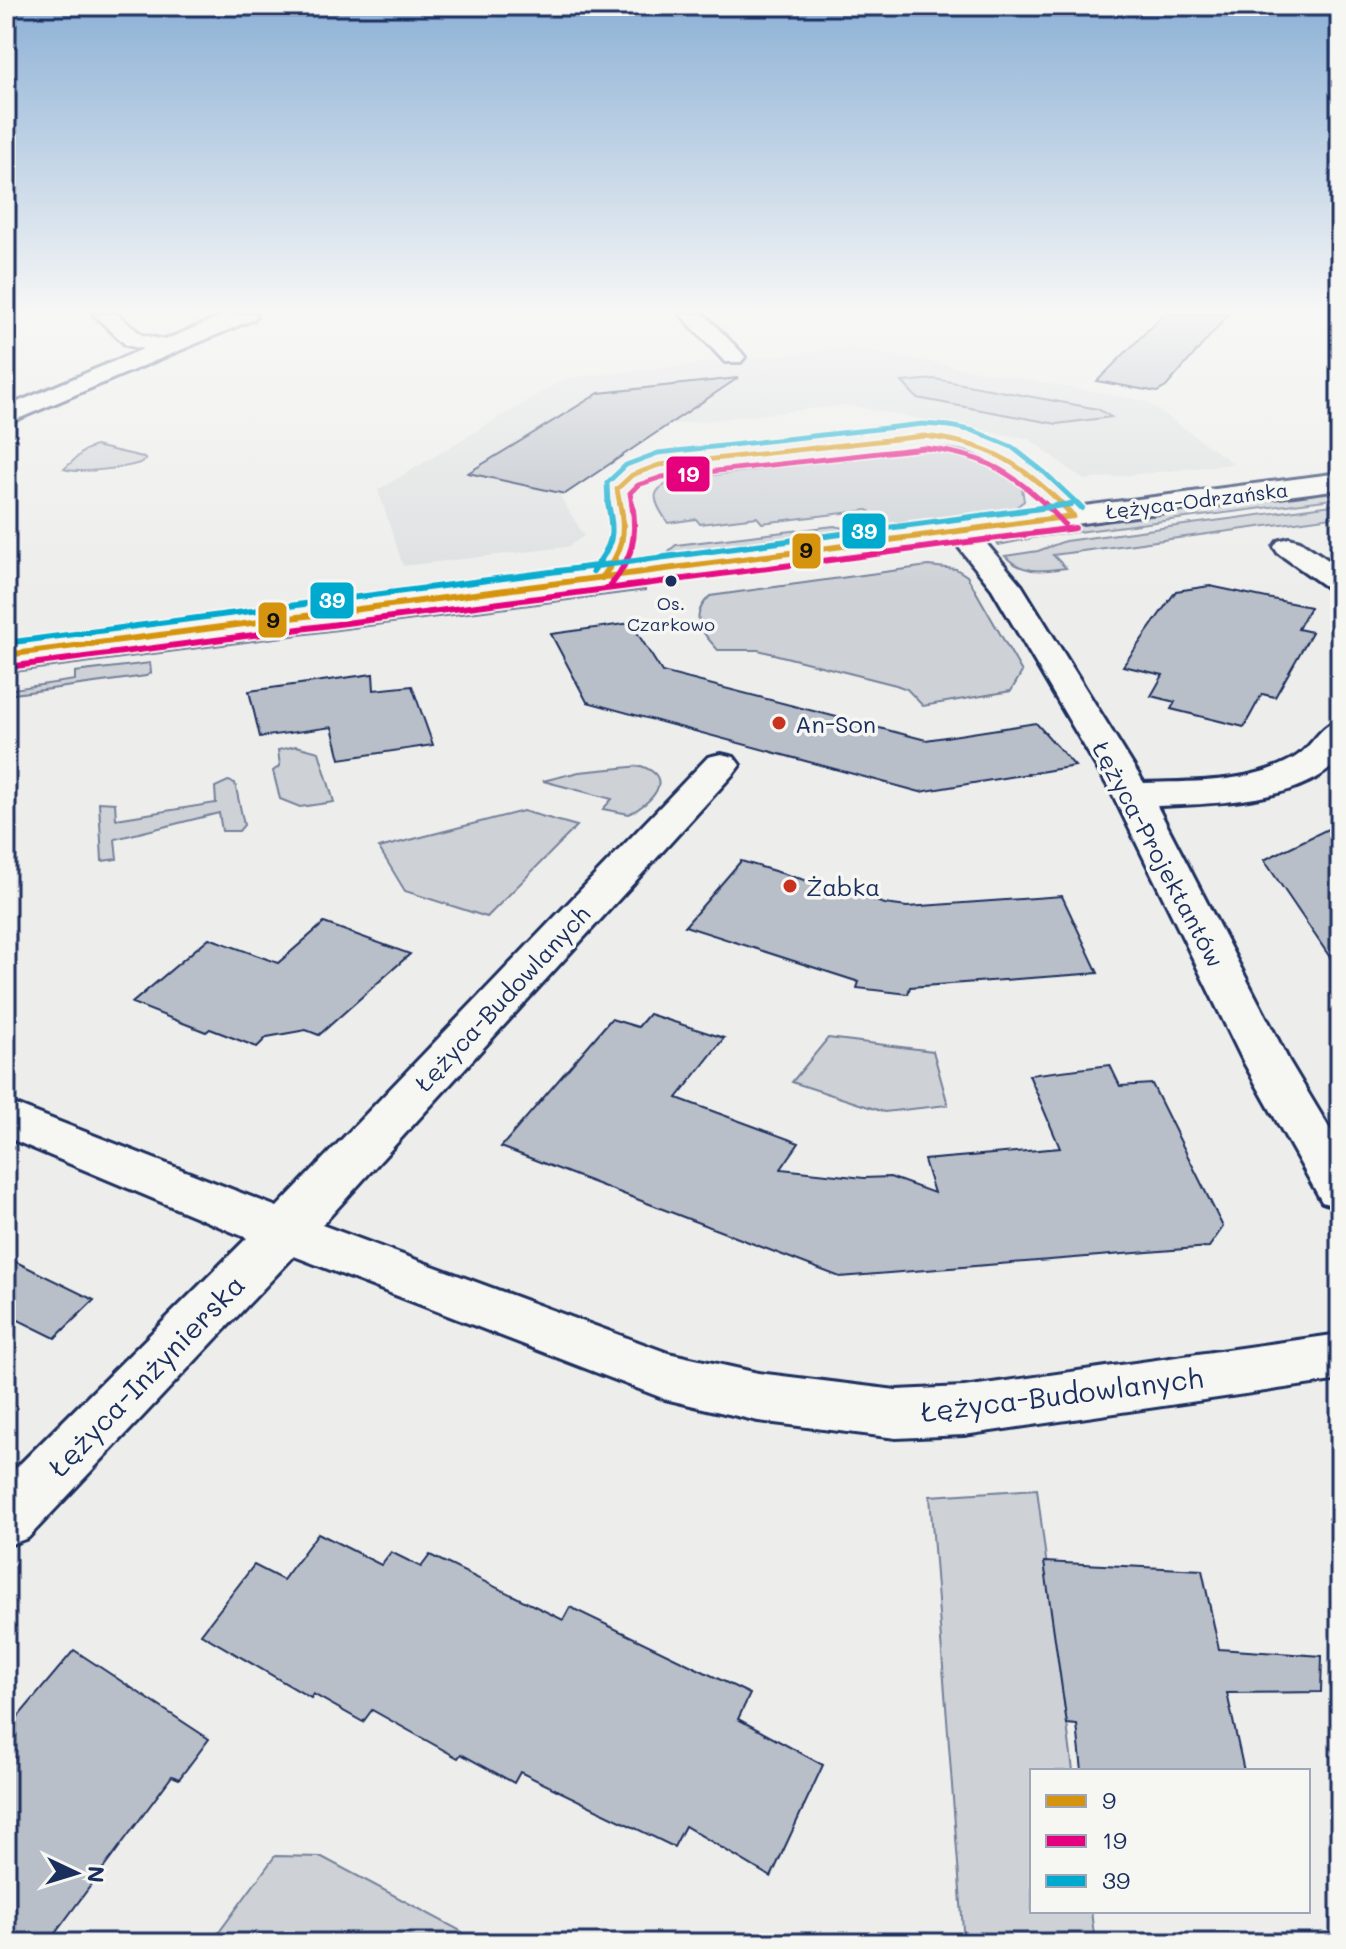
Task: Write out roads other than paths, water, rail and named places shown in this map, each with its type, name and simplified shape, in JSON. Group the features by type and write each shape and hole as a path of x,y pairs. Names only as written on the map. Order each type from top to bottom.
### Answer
{"street":[{"path":"6,416 31,405"},
{"name":"Łężyca-Odrzańska","path":"6,655 1340,481"},
{"name":"Łężyca-Projektantów","path":"960,530 1006,586 1132,795 1266,1061 1340,1189"},
{"path":"1289,547 1340,582"},
{"path":"1132,795 1233,790 1281,779 1320,759 1340,731"},
{"name":"Łężyca-Budowlanych","path":"285,1232 721,765"},
{"name":"Łężyca-Budowlanych","path":"6,1118 285,1232 665,1376 758,1397 896,1414 964,1411 1340,1357"},
{"name":"Łężyca-Inżynierska","path":"6,1519 285,1232"}],"place":[{"name":"Os. Czarkowo","path":"671,581"},
{"name":"An-Son","path":"779,723"},
{"name":"Żabka","path":"790,886"}]}
